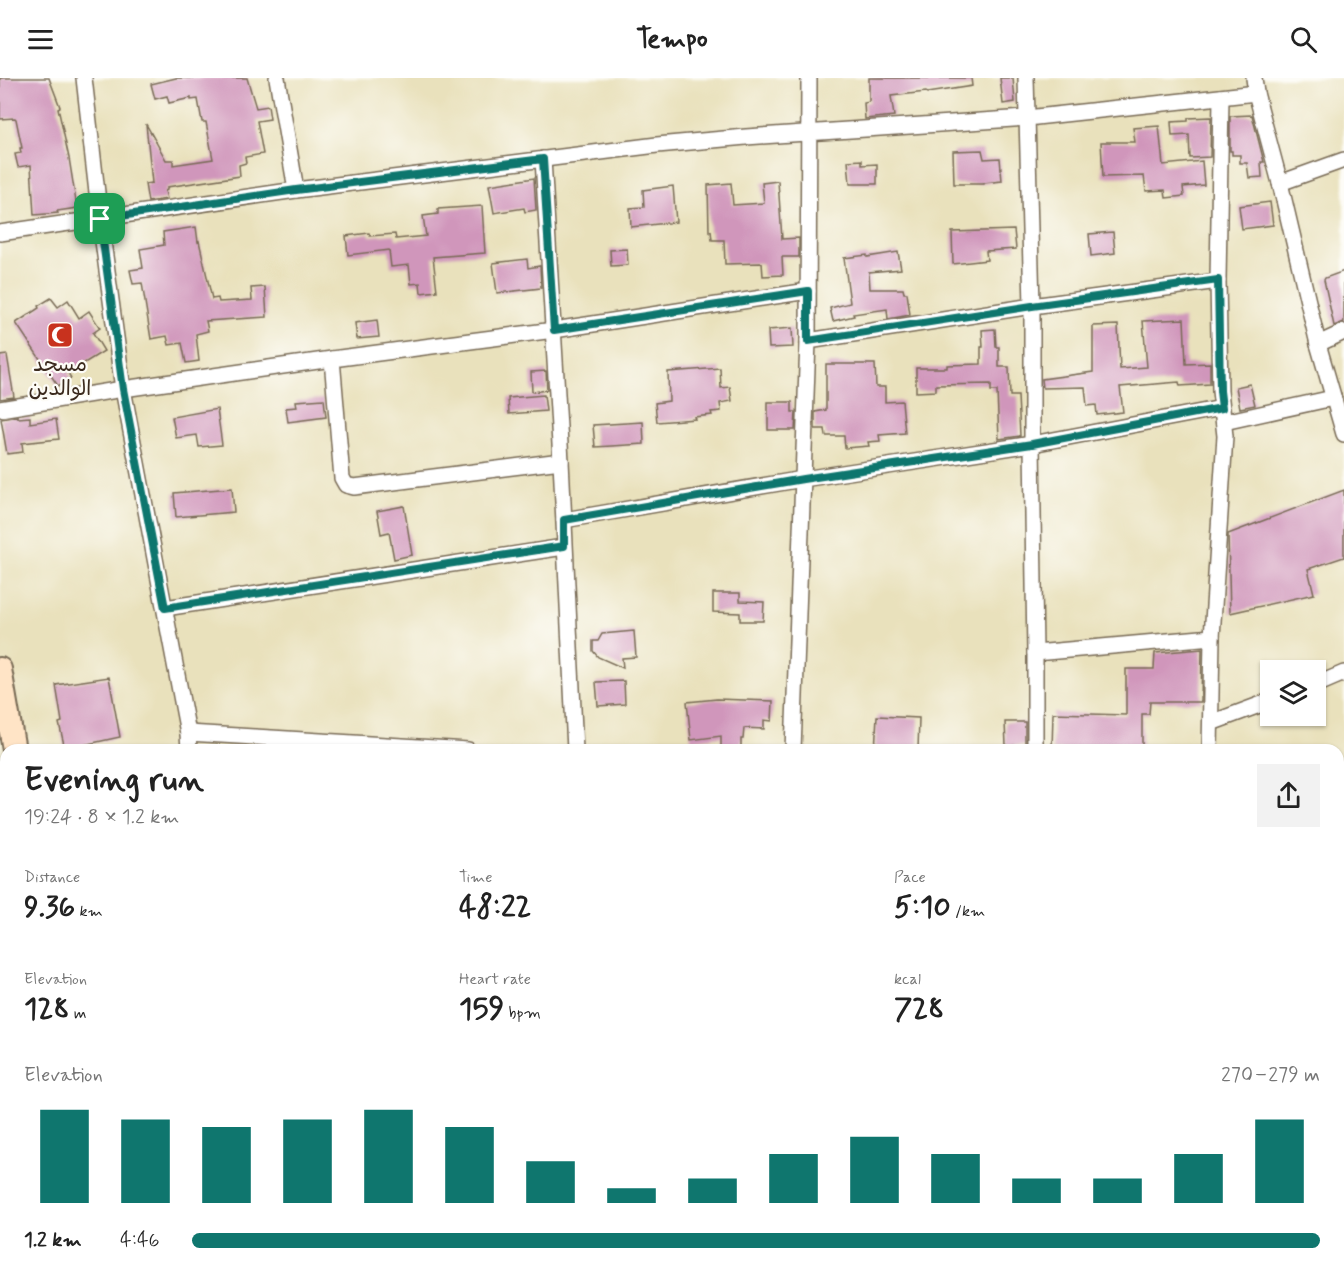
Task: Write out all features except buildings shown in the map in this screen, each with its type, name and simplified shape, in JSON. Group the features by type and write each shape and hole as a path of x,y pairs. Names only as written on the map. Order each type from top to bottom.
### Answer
{"street":[{"path":"84,78 123,389 189,744"},
{"path":"277,78 296,190"},
{"path":"793,744 808,341 809,78"},
{"path":"1026,78 1032,306 1035,744"},
{"path":"0,233 296,190 657,145 1027,118 1221,97 1255,85 1318,344 1344,434"},
{"path":"1209,744 1212,637 1225,452 1220,391 1218,280 1221,97"},
{"path":"543,159 575,744"},
{"path":"1280,183 1344,160"},
{"path":"808,341 1218,280"},
{"path":"0,409 123,389 554,330 808,291"},
{"path":"1318,344 1344,332"},
{"path":"332,359 342,478 346,485 354,488 561,460"},
{"path":"564,520 803,479 1333,398"},
{"path":"165,608 564,546"},
{"path":"1035,653 1212,637"},
{"path":"0,669 13,744"},
{"path":"1326,681 1344,673"},
{"path":"1211,723 1260,705"},
{"path":"188,733 368,744"}],"place":[{"name":"مسجد الوالدين","path":"60,335"}],"route":[{"path":"543,159 554,330 808,291 808,341 1218,280 1222,408 1032,444 803,479 564,520 564,546 165,608 123,389 100,219 296,190 543,159"}]}
